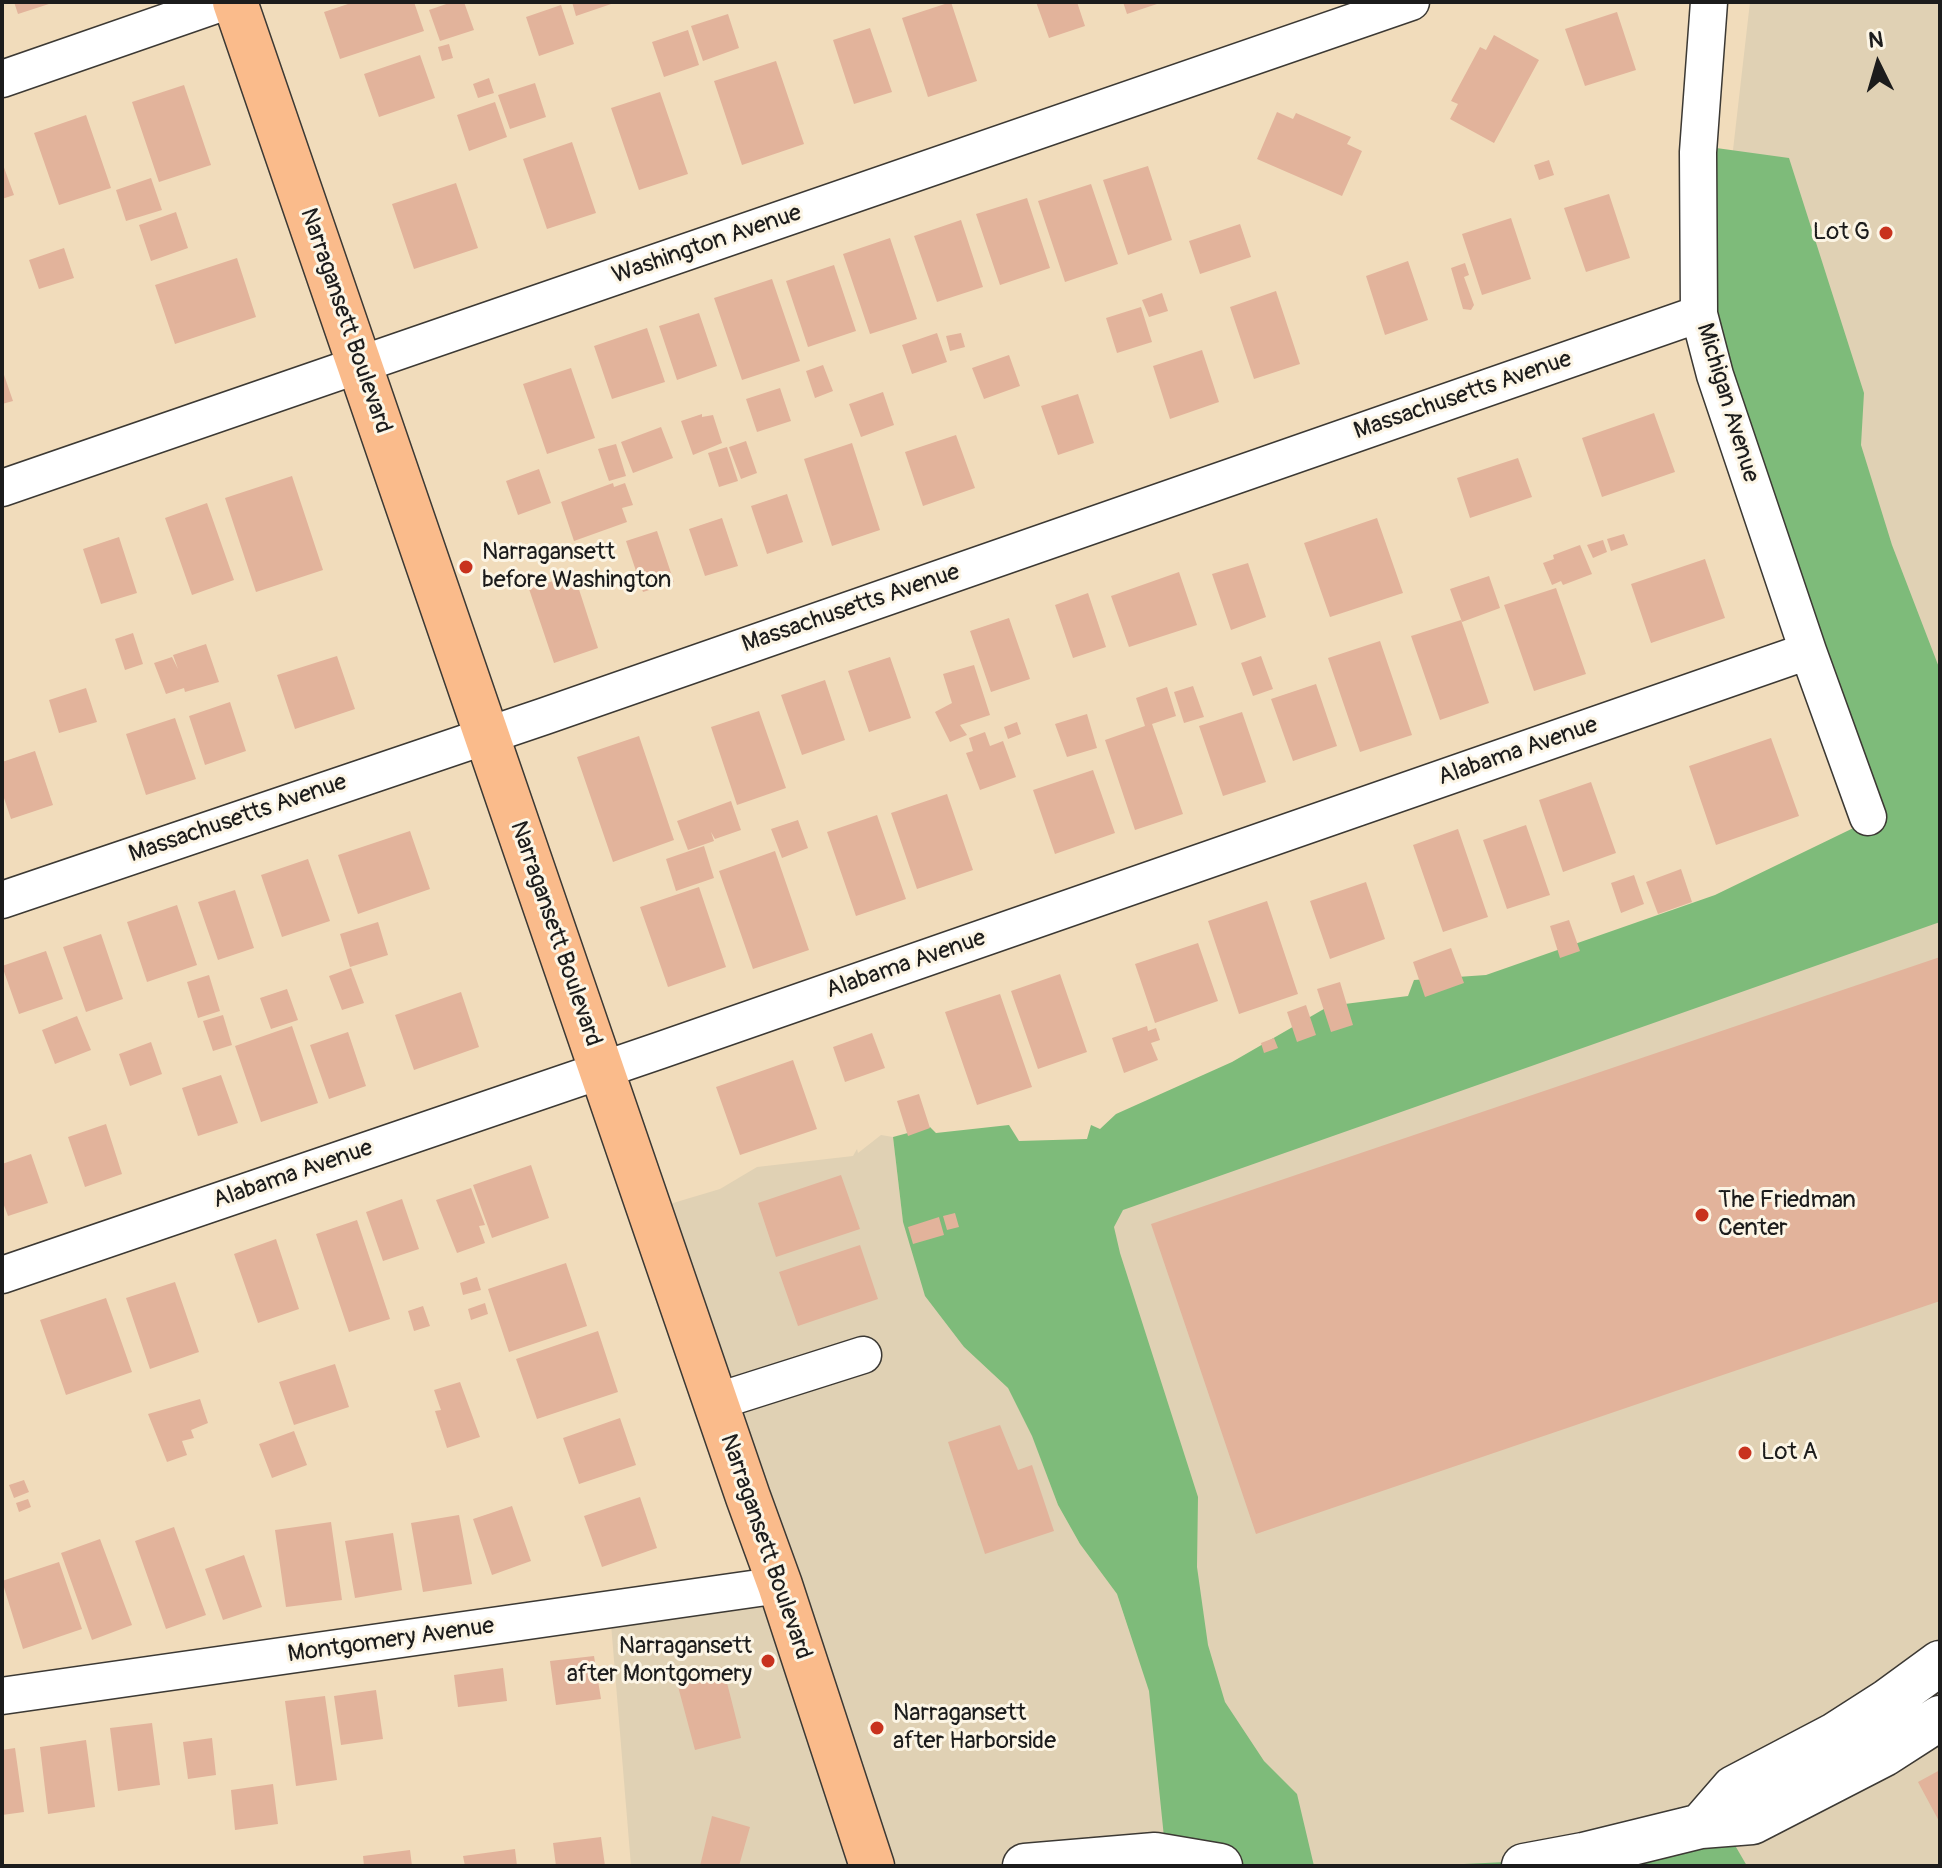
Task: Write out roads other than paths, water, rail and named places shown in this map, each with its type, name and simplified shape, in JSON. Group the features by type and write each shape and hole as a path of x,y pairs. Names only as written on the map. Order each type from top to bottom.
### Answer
{"main road":[{"name":"Narragansett Boulevard","path":"235,2 780,1585 872,1866"}],"street":[{"path":"2,79 224,2"},
{"name":"Washington Avenue","path":"2,488 1411,2"},
{"name":"Michigan Avenue","path":"1709,2 1698,152 1699,314 1715,375 1868,817"},
{"name":"Massachusetts Avenue","path":"2,900 1699,314"},
{"name":"Alabama Avenue","path":"2,1275 1808,651"},
{"path":"715,1402 863,1355"},
{"name":"Montgomery Avenue","path":"2,1696 780,1585"},
{"path":"1701,1826 1734,1788 1835,1735 1940,1663"},
{"path":"1524,1866 1701,1826 1752,1822 1884,1754 1940,1718"},
{"path":"1025,1866 1155,1855 1220,1866"}],"place":[{"name":"Lot G","path":"1886,233"},
{"name":"Narragansett before Washington","path":"466,567"},
{"name":"The Friedman Center","path":"1702,1215"},
{"name":"Lot A","path":"1745,1453"},
{"name":"Narragansett after Montgomery","path":"768,1661"},
{"name":"Narragansett after Harborside","path":"877,1728"}]}
